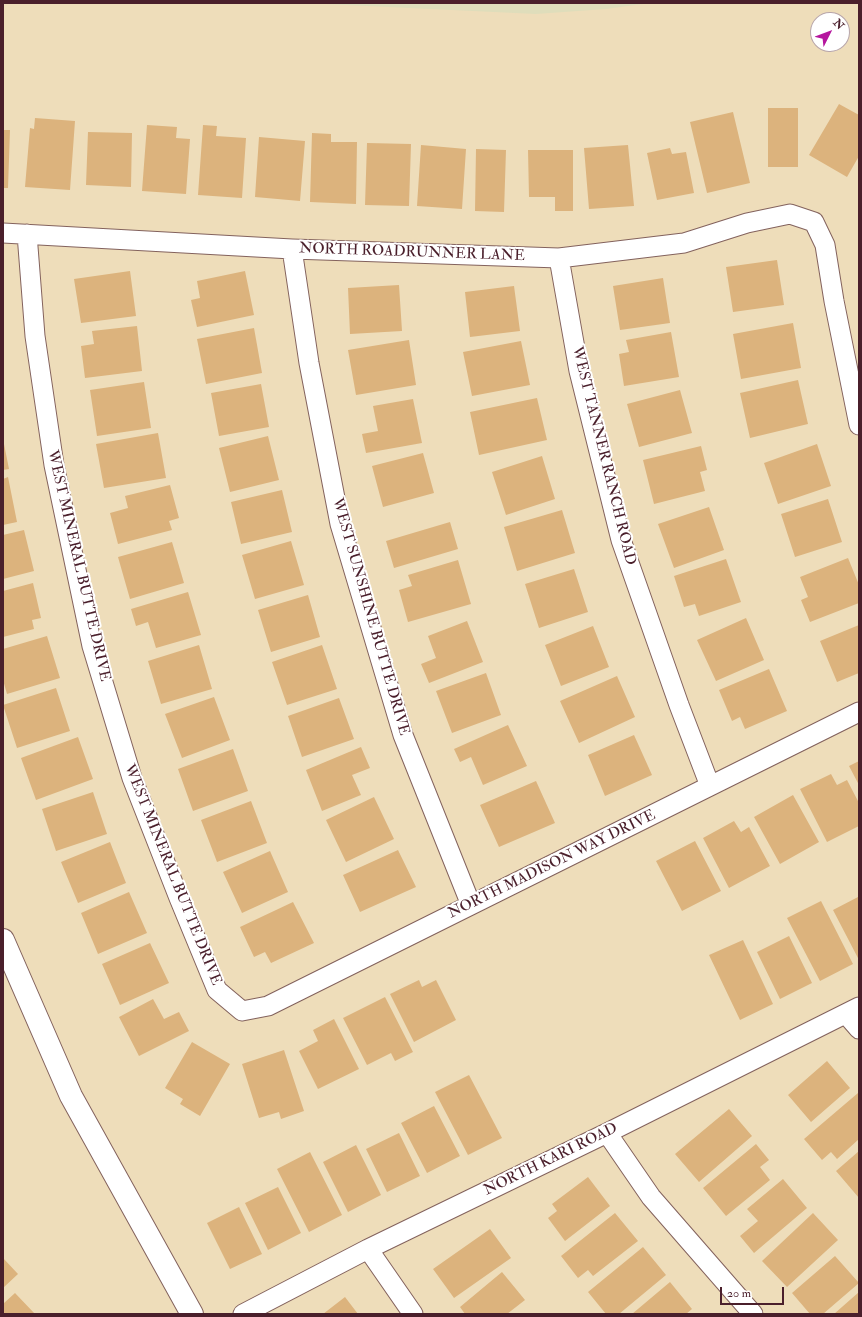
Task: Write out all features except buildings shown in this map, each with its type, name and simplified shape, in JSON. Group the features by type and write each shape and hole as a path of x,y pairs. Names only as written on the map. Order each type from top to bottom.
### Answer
{"street":[{"name":"NORTH ROADRUNNER LANE","path":"3,233 292,248 559,258 684,243 747,223 790,214 814,222 825,245 834,301 859,425"},
{"name":"WEST MINERAL BUTTE DRIVE","path":"27,234 35,336 54,465 92,646 132,778 182,905 217,990 242,1011"},
{"name":"WEST SUNSHINE BUTTE DRIVE","path":"292,248 309,363 340,524 403,735 471,905"},
{"name":"WEST TANNER RANCH ROAD","path":"559,258 579,371 621,540 676,697 710,786"},
{"name":"NORTH MADISON WAY DRIVE","path":"242,1011 268,1006 859,712"},
{"path":"5,951 71,1096 192,1314"},
{"path":"852,1010 859,1029"},
{"name":"NORTH KARI ROAD","path":"243,1314 368,1249 607,1133 852,1010"},
{"path":"607,1133 651,1197 753,1314"},
{"path":"368,1249 413,1314"}],"shaded area":[{"path":"304,3 650,3 606,9 536,14"}]}
